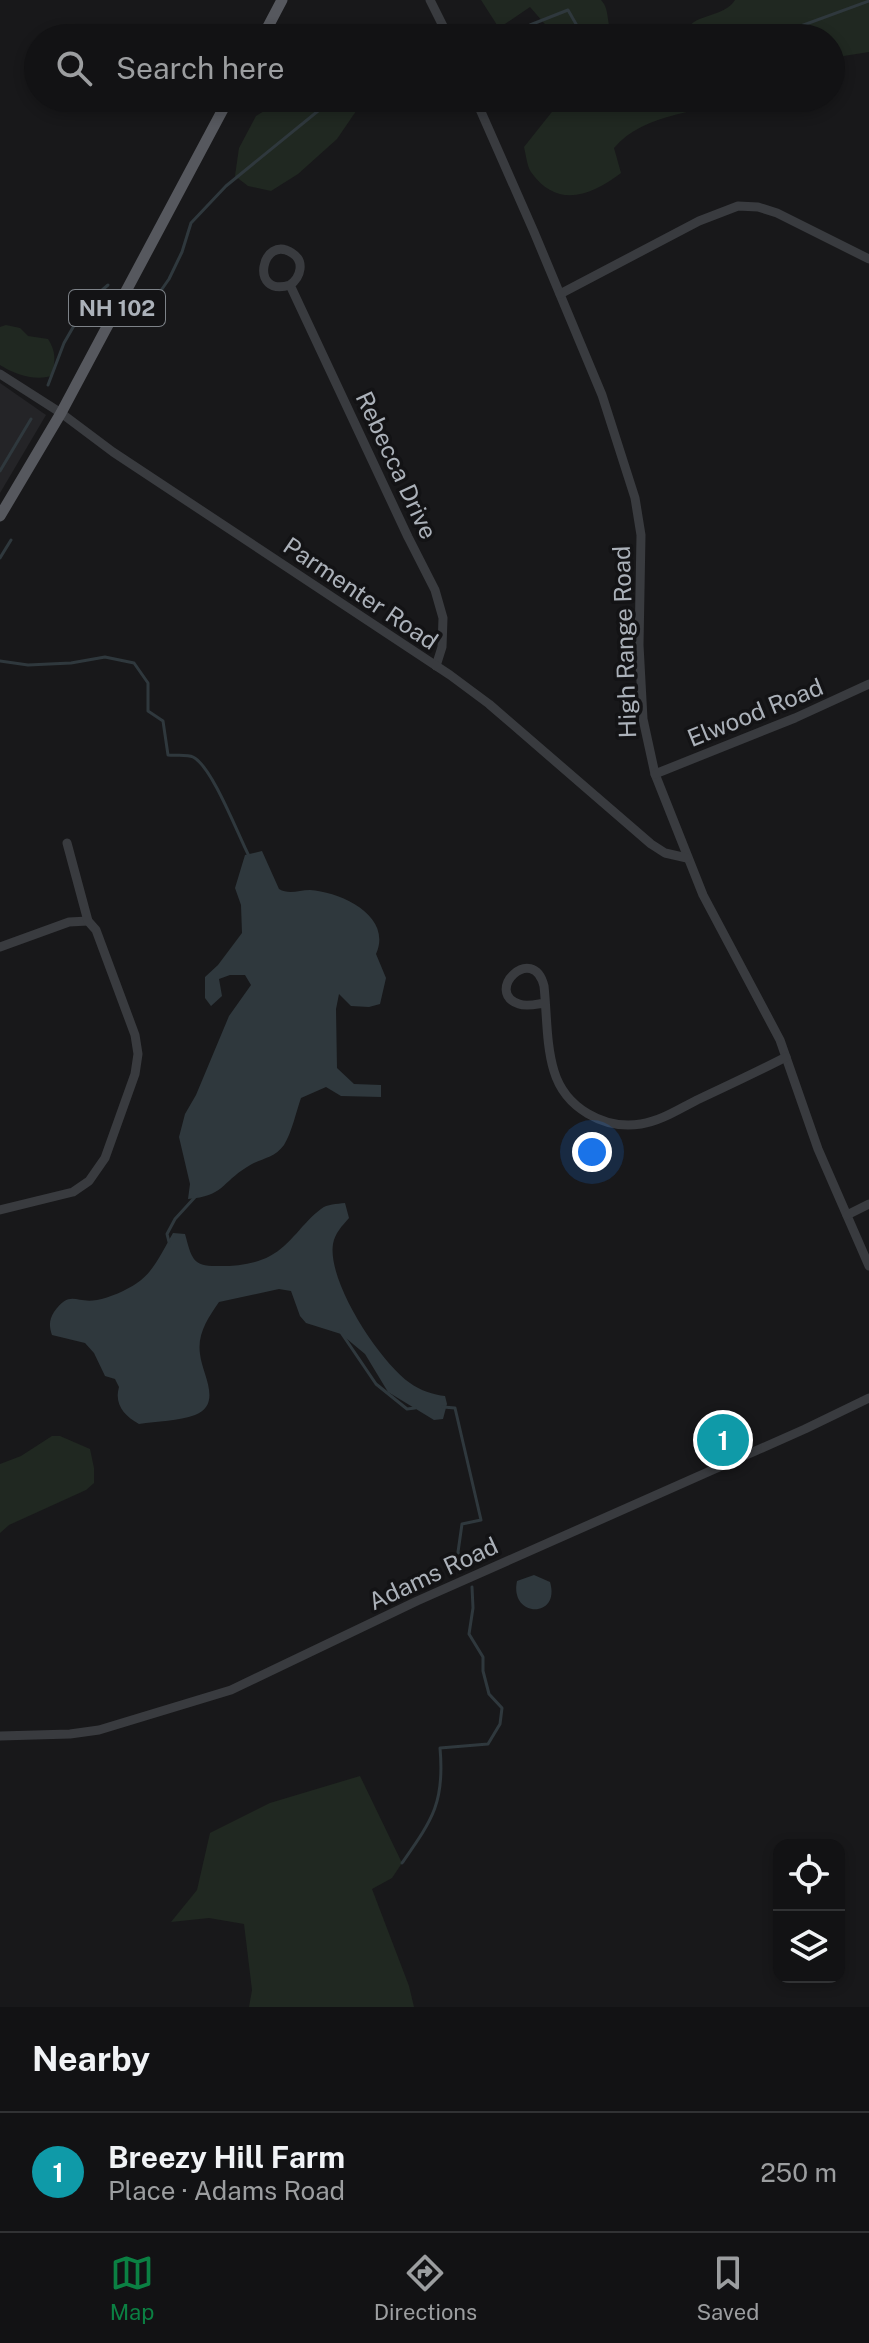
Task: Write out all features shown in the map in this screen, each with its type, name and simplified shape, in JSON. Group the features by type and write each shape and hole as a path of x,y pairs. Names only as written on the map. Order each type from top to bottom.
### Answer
{"main road":[{"path":"269,24 282,0"},
{"name":"NH 102","path":"0,516 61,413 222,112"}],"street":[{"path":"430,0 442,24"},
{"name":"High Range Road","path":"481,112 602,395 635,498 641,535 639,645 643,719 655,774 711,910 786,1057 807,1122 869,1266"},
{"path":"560,294 699,221 738,206 758,207 777,213 869,259"},
{"name":"Rebecca Drive","path":"277,250 289,251 300,264 299,276 290,285 278,287 267,281 264,275 264,263 277,250"},
{"name":"Rebecca Drive","path":"290,285 435,590 443,618 442,647 436,666"},
{"name":"Parmenter Road","path":"0,374 436,666 489,704 658,849 687,858"},
{"name":"Elwood Road","path":"655,774 795,718 869,684"},
{"path":"0,1210 73,1192 89,1181 105,1158 135,1074 138,1054 135,1035 96,930 88,921 67,843"},
{"path":"0,947 69,922 88,921"},
{"path":"545,1003 525,1005 514,1001 507,989 508,979 523,968 539,975 542,980 545,1003 551,1058 558,1082 582,1111 605,1122 630,1125 655,1120 786,1057"},
{"path":"847,1215 869,1204"},
{"name":"Adams Road","path":"0,1736 99,1730 231,1690 405,1606 869,1398"}],"shaded area":[{"path":"481,0 601,0 609,24 545,24 530,7 505,24 496,24"},
{"path":"735,0 869,0 869,52 845,56 845,24 691,24 731,5"},
{"path":"262,112 355,112 337,139 298,174 271,191 248,186 235,176 239,148 256,116"},
{"path":"552,112 690,112 658,120 627,136 614,148 621,173 586,193 563,195 541,184 530,170 524,147"},
{"path":"0,327 20,328 28,336 48,339 54,357 51,376 24,376 0,365"},
{"path":"0,383 46,415 0,493"},
{"path":"262,851 279,889 322,892 349,901 361,908 377,928 379,940 376,954 386,978 380,1004 351,1006 339,994 336,1009 337,1068 354,1084 381,1085 381,1097 341,1096 326,1087 301,1098 280,1150 247,1167 216,1192 188,1199 190,1184 179,1137 185,1114 229,1016 251,985 245,975 219,979 222,996 211,1006 205,998 205,977 242,933 241,905 235,888 245,855"},
{"path":"345,1203 349,1218 337,1233 333,1260 347,1299 371,1340 398,1373 418,1388 445,1396 447,1404 443,1419 434,1420 388,1392 365,1354 341,1334 306,1323 300,1316 291,1291 279,1289 219,1302 207,1320 200,1340 200,1354 209,1388 208,1404 195,1415 182,1419 139,1424 134,1421 119,1404 119,1387 115,1379 105,1376 94,1353 85,1343 52,1335 50,1320 60,1305 69,1299 102,1299 133,1286 153,1267 173,1233 185,1234 192,1255 199,1263 211,1266 246,1264 277,1251 323,1207"},
{"path":"52,1436 60,1436 90,1449 94,1483 86,1490 9,1525 0,1533 0,1464 21,1456"},
{"path":"534,1575 550,1582 551,1594 548,1603 535,1609 520,1602 517,1593 517,1581"},
{"path":"360,1776 402,1863 392,1878 372,1889 414,2007 249,2007 252,1990 244,1924 209,1918 171,1922 197,1890 210,1833 270,1803"}],"waterway":[{"path":"806,24 869,1"},
{"path":"533,24 568,10 576,24"},
{"path":"142,300 155,299 169,279 191,223 226,186 317,112"},
{"path":"48,385 64,343 87,303 108,285"},
{"path":"0,471 31,419"},
{"path":"0,558 11,540"},
{"path":"0,661 28,665 71,663 105,657 134,663 148,683 148,711 163,721 168,755 190,756 200,763 216,787 249,856"},
{"path":"169,1242 167,1234 175,1219 196,1196"},
{"path":"340,1331 376,1384 407,1409 415,1408"},
{"path":"443,1407 455,1408 481,1520 462,1524 458,1552 464,1569"},
{"path":"402,1863 434,1810 440,1783 440,1748 488,1744 500,1724 502,1708 489,1694 483,1657 469,1634 472,1587"}],"place":[{"name":"Breezy Hill Farm","path":"723,1440"}]}
